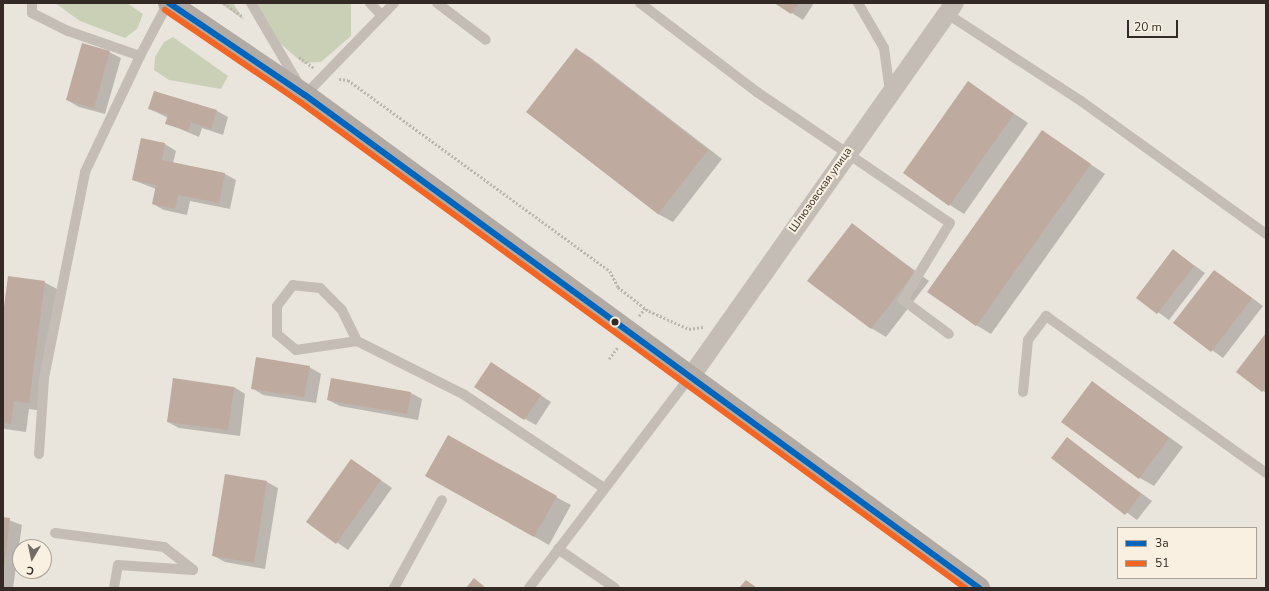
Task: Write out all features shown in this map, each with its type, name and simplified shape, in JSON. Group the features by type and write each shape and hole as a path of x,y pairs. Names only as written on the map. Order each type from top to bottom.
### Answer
{"main road":[{"path":"169,3 306,95 689,378 979,588"}],"street":[{"name":"Шлюзовская улица","path":"689,378 846,152 950,8"}],"lane":[{"path":"32,3 32,13 68,31 140,56"},
{"path":"39,454 44,378 85,172 140,56 169,3"},
{"path":"251,3 306,95 394,3"},
{"path":"370,3 381,15"},
{"path":"437,3 486,40"},
{"path":"640,3 757,92 950,223 904,300 949,334"},
{"path":"858,3 884,48 890,92"},
{"path":"950,8 1081,100 1266,234"},
{"path":"357,341 342,310 320,288 293,285 277,306 277,334 296,350 357,341 462,394 604,488"},
{"path":"1022,392 1028,340 1046,316 1266,473"},
{"path":"529,588 689,378"},
{"path":"394,588 442,500"},
{"path":"55,533 164,547 193,570 118,565 114,588"},
{"path":"558,549 615,588"}],"path":[{"path":"224,3 248,20"},
{"path":"295,54 324,75 348,80 610,271 618,287 649,311 689,329 705,327 710,323"}],"green space":[{"path":"55,3 127,3 143,14 137,29 125,38 80,21"},
{"path":"220,3 233,3 244,20"},
{"path":"255,3 351,3 351,36 321,62 303,63 276,40"},
{"path":"173,37 228,76 221,89 169,80 154,70 155,57 164,42"}],"building":[{"path":"774,3 799,3 791,14"},
{"path":"82,43 110,51 94,108 66,100"},
{"path":"576,48 708,150 658,214 526,112"},
{"path":"968,81 1014,114 949,206 903,173"},
{"path":"154,91 217,110 211,129 191,122 188,131 165,124 168,115 148,109"},
{"path":"1042,130 1091,164 976,326 927,292"},
{"path":"141,138 165,143 162,160 225,173 219,203 178,195 175,209 152,204 156,185 132,180"},
{"path":"852,223 915,272 871,329 807,281"},
{"path":"1173,249 1194,266 1157,314 1136,298"},
{"path":"1214,270 1252,298 1211,352 1173,323"},
{"path":"8,276 45,281 29,403 14,401 11,424 3,423 3,314"},
{"path":"1266,333 1266,387 1262,392 1236,372"},
{"path":"256,357 310,366 304,397 251,389"},
{"path":"491,362 541,395 524,420 474,387"},
{"path":"173,378 234,387 228,430 167,422"},
{"path":"331,378 411,392 407,414 327,400"},
{"path":"1092,381 1169,438 1139,479 1061,422"},
{"path":"448,435 557,496 534,537 425,476"},
{"path":"1067,437 1141,494 1125,515 1051,458"},
{"path":"351,459 381,480 336,544 306,522"},
{"path":"225,474 267,481 254,563 212,556"},
{"path":"3,517 10,518 4,568 3,568"},
{"path":"474,578 486,588 466,588"},
{"path":"746,580 757,588 739,588"}],"transit line":[{"name":"3а","path":"169,3 305,95 979,588"},
{"name":"51","path":"165,10 300,102 965,588"}]}
